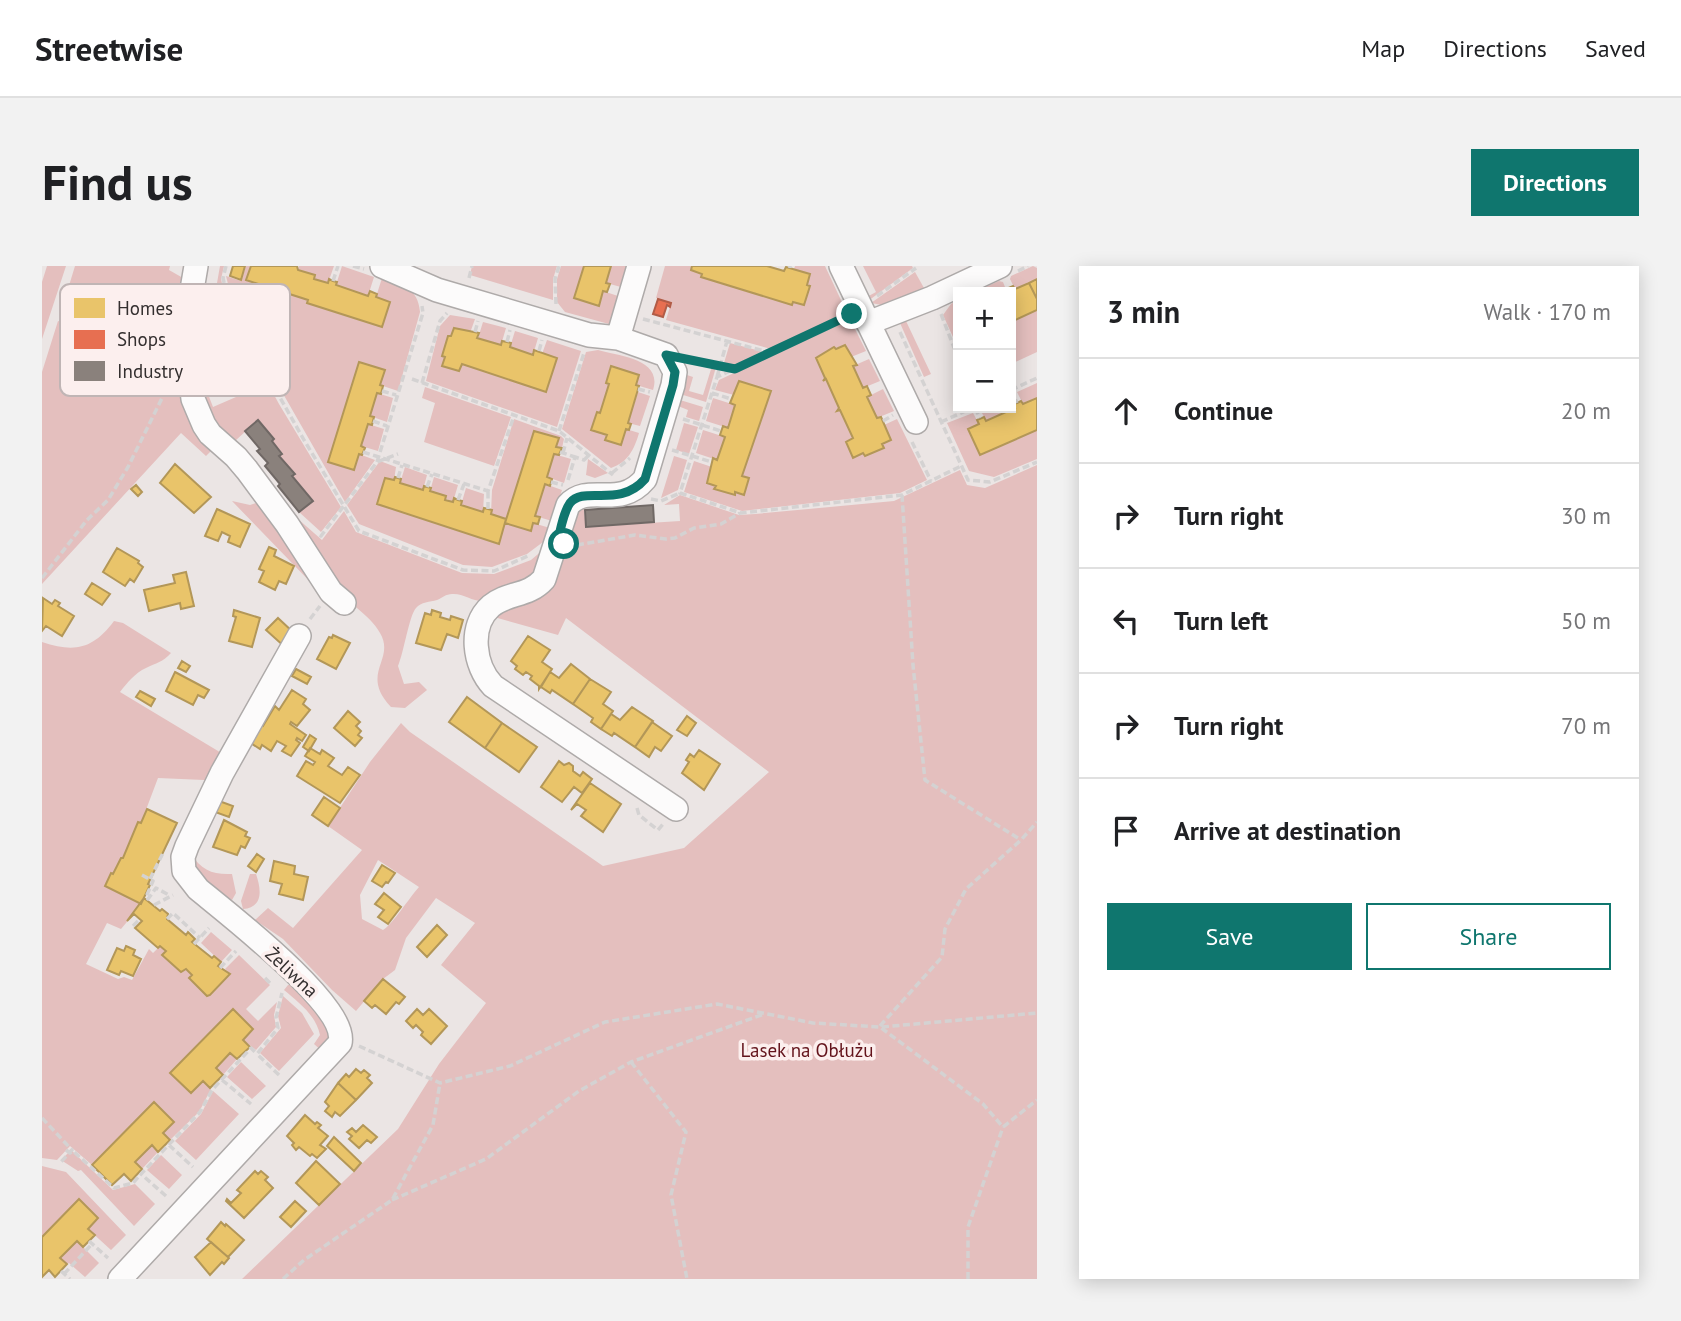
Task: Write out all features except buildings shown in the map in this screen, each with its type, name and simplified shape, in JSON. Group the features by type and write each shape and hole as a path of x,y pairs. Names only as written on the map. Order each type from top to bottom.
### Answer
{"street":[{"path":"194,284 197,266"},
{"path":"618,338 639,266"},
{"path":"841,266 916,422"},
{"path":"865,316 892,313 932,298 1000,266"},
{"path":"376,269 429,294 589,335 618,338 666,355 675,372 673,385 645,479 636,489 624,494 580,496 574,499 568,505 549,568 536,588 496,603 484,615 479,626 476,648 481,669 492,686 676,809"},
{"path":"193,396 204,425 218,443 242,463 338,597"},
{"path":"187,877 183,864 187,846 222,774 299,636"},
{"name":"Żeliwna","path":"187,877 307,984 337,1023 341,1038"},
{"path":"120,1279 337,1049 341,1038"}],"path":[{"path":"224,284 226,266"},
{"path":"333,281 338,266"},
{"path":"353,266 376,269"},
{"path":"469,278 472,266"},
{"path":"556,304 555,279 559,266"},
{"path":"717,377 770,352 865,316 917,267"},
{"path":"321,536 379,459 396,395 429,294"},
{"path":"941,310 940,318 954,350"},
{"path":"422,383 440,321 448,312 453,311"},
{"path":"892,313 968,480 990,482 1037,462"},
{"path":"471,315 479,317"},
{"path":"624,315 770,352"},
{"path":"507,342 511,327"},
{"path":"559,431 589,335"},
{"path":"538,351 543,337"},
{"path":"727,341 680,493 741,513"},
{"path":"666,355 735,369"},
{"path":"1016,388 1037,378"},
{"path":"412,379 559,431 612,474 624,494"},
{"path":"638,388 654,394 657,387"},
{"path":"382,391 396,395"},
{"path":"712,393 731,399"},
{"path":"42,578 87,520 108,500 128,467 163,396"},
{"path":"280,396 359,531 463,570 494,571 530,556"},
{"path":"941,422 962,413"},
{"path":"977,413 980,418"},
{"path":"488,509 488,491 514,416"},
{"path":"373,421 387,426"},
{"path":"567,438 562,452 584,460 589,455"},
{"path":"612,474 625,465 636,451"},
{"path":"363,452 488,491"},
{"path":"379,459 398,454"},
{"path":"566,486 575,457"},
{"path":"692,457 712,463"},
{"path":"398,478 402,465"},
{"path":"558,540 564,544 580,546 635,535 675,538 694,528 721,524 741,513 902,495 961,466"},
{"path":"427,487 432,474"},
{"path":"458,499 464,484"},
{"path":"902,495 913,665 925,780 1021,840"},
{"path":"299,636 307,622 338,597"},
{"path":"880,1027 942,957 945,929 966,889 1021,840 1037,822"},
{"path":"150,879 164,850"},
{"path":"142,875 153,881 146,897 156,888 169,895"},
{"path":"154,905 171,896 187,877"},
{"path":"167,919 173,913 200,938"},
{"path":"133,926 140,919"},
{"path":"194,944 209,928"},
{"path":"220,968 236,951"},
{"path":"265,978 271,984"},
{"path":"257,1054 278,1028 276,1018 282,993"},
{"path":"341,1038 440,1083 510,1066 605,1021 718,1004 813,1023 880,1027 1037,1013"},
{"path":"284,1279 304,1260 392,1200 486,1159 579,1091 631,1062 765,1013"},
{"path":"880,1027 984,1104 1003,1127"},
{"path":"68,1151 73,1151 114,1188 133,1183 200,1112 219,1082 251,1048 279,1074"},
{"path":"631,1062 686,1132 671,1195 687,1279"},
{"path":"219,1082 251,1104"},
{"path":"392,1200 433,1125 440,1083"},
{"path":"968,1279 968,1227 1003,1127 1037,1100"},
{"path":"42,1118 72,1150 68,1151 59,1164"},
{"path":"166,1146 193,1167"},
{"path":"139,1175 166,1196"},
{"path":"70,1279 62,1272 91,1243 108,1258"}],"green space":[{"path":"47,266 66,266 42,339 42,282"},
{"path":"75,266 170,266 169,270 183,278 182,284 70,284"},
{"path":"220,266 224,266 222,284 217,284"},
{"path":"246,266 251,266 247,281 257,284 228,284 226,276 241,281"},
{"path":"299,266 334,266 328,283 314,279 315,275 298,270"},
{"path":"342,266 374,277 368,296 336,285"},
{"path":"472,266 557,266 553,279 553,300 470,275"},
{"path":"561,266 584,266 574,298 598,306 603,291 618,296 609,324 565,312 557,302 557,279"},
{"path":"611,266 627,266 621,287 606,283"},
{"path":"665,266 692,266 691,270 702,274 701,277 804,305 810,286 807,285 810,274 794,269 795,266 825,266 847,313 771,349 666,320 671,303 656,298"},
{"path":"863,266 913,268 868,301 865,298 876,292"},
{"path":"1033,266 1037,268 1037,279 1016,289 1011,276"},
{"path":"915,272 924,288 882,305 871,303"},
{"path":"382,278 412,292 420,312 398,391 380,385 359,363 328,462 353,470 359,454 375,460 345,502 284,396 290,396 290,294 308,300 307,303 382,327 390,302 376,297"},
{"path":"999,281 1003,282 1005,287 985,287"},
{"path":"953,303 953,337 943,315"},
{"path":"1037,310 1037,352 1016,362 1016,350 1016,320"},
{"path":"450,315 475,319 470,333 454,328 451,336 448,336 442,356 445,357 443,366 459,371 462,364 531,385 547,340 581,351 557,427 426,381 440,326"},
{"path":"850,319 866,351 851,357 845,345 826,351 825,378 822,379 826,379 839,408 837,411 840,410 853,438 846,442 853,458 883,448 882,444 891,440 884,425 897,419 927,480 900,493 742,511 684,492 694,461 712,467 707,482 716,486 715,489 744,495 749,479 742,476 771,391 739,381 734,395 715,390 719,380"},
{"path":"58,321 60,396 202,396 214,448 206,456 181,433 42,584 42,372"},
{"path":"906,321 931,374 924,377 900,323"},
{"path":"483,322 506,328 501,345 478,338"},
{"path":"515,331 538,338 533,355 510,347"},
{"path":"730,343 764,352 737,366 724,363"},
{"path":"598,350 646,365 654,380 653,390 636,385 639,375 610,367 606,382 609,384 600,413 596,413 591,430 607,435 605,440 621,445 626,429 639,433 630,455 611,468 562,429 586,352"},
{"path":"869,359 880,381 863,388 853,366"},
{"path":"712,366 716,367 706,402 680,394 687,375 693,377 689,391 703,395"},
{"path":"1037,383 1037,398 1023,404 1017,392"},
{"path":"425,387 511,417 494,466 424,442 435,403 422,398"},
{"path":"883,389 894,411 877,418 867,397"},
{"path":"638,392 650,396 640,426 628,423"},
{"path":"377,393 393,398 387,422 370,416"},
{"path":"202,396 209,396 213,407 236,396 275,396 341,507 321,532 299,512 313,501 292,476 294,474 279,456 282,453 272,441 274,439 258,420 235,441 202,412"},
{"path":"713,398 735,405 728,428 706,421"},
{"path":"680,400 703,407 699,421 686,417 688,410 678,406"},
{"path":"973,413 979,424 968,429 980,455 1037,430 1037,459 994,477 969,471 947,423"},
{"path":"982,413 1004,413 986,421"},
{"path":"514,419 564,439 562,448 556,447 558,438 534,431 506,519 491,514 492,490"},
{"path":"684,423 698,427 689,454 676,450"},
{"path":"368,424 384,429 378,451 361,446"},
{"path":"703,430 725,437 717,460 696,453"},
{"path":"554,454 571,459 564,483 547,477"},
{"path":"674,456 687,460 678,490 661,498"},
{"path":"588,459 608,473 595,478 586,475"},
{"path":"380,461 396,467 394,480 385,478 377,504 498,544 505,523 530,531 533,523 550,528 547,539 527,554 492,567 463,565 359,524 347,505"},
{"name":"Lasek na Obłużu","path":"1037,465 1037,1279 242,1279 398,1129 439,1064 486,1003 441,965 475,923 436,898 406,938 395,970 383,979 356,1011 283,939 255,920 268,908 293,928 362,850 328,826 370,762 401,723 410,732 603,866 684,848 769,772 566,618 558,635 494,617 506,606 526,601 575,508 583,503 586,527 680,521 679,504 664,505 680,495 739,515 894,501 960,470 967,485 985,488","holes":["378,860 419,887 383,930 362,919 360,895"]},
{"path":"405,467 427,475 423,490 400,483"},
{"path":"434,477 458,485 453,502 430,491"},
{"path":"545,484 562,490 552,521 535,516"},
{"path":"466,488 484,494 483,512 461,505"},
{"path":"232,501 250,505 259,502 319,591"},
{"path":"344,511 356,532 462,573 494,574 531,560 550,544 536,575 484,601 450,594 416,608 398,666 404,684 419,682 427,690 405,708 391,707 378,685 384,651 380,633 370,619 330,583 293,524 298,519 322,540"},
{"path":"114,621 123,623 171,653 138,673 120,692 223,754 213,783 204,780 158,778 141,823 138,822 123,858 113,874 111,873 142,904 121,929 107,923 86,964 118,979 124,977 132,980 149,949 153,953 160,946 165,951 162,955 181,972 186,970 192,975 189,979 207,996 230,974 225,969 239,955 270,985 246,1009 258,1021 277,1002 274,1015 276,1027 256,1050 243,1040 253,1029 232,1010 171,1073 191,1093 203,1081 211,1089 199,1112 170,1140 163,1133 174,1122 154,1103 92,1165 70,1146 57,1160 42,1158 42,642 74,648 82,646 99,638"},
{"path":"191,854 208,870 219,874 232,874 236,893 232,900 217,893 205,882 195,869"},
{"path":"250,874 256,874 259,886 258,901 250,908 243,909 241,901"},
{"path":"211,932 232,950 221,962 201,943"},
{"path":"294,984 318,1009 331,1039 323,1052 314,1044 320,1035 315,1021 284,990 288,985"},
{"path":"283,996 302,1013 314,1034 279,1071 260,1053 281,1028 278,1016"},
{"path":"230,1053 237,1059 223,1075 216,1068"},
{"path":"241,1062 266,1086 252,1099 227,1077"},
{"path":"213,1091 239,1114 196,1160 175,1141 201,1114"},
{"path":"152,1145 158,1152 142,1169 135,1162"},
{"path":"71,1150 113,1190 135,1184 155,1204 134,1226 81,1170 78,1171 61,1160"},
{"path":"161,1155 182,1175 169,1189 147,1170"},
{"path":"42,1166 66,1172 126,1235 111,1250 88,1229 98,1218 79,1199 42,1237"},
{"path":"77,1241 99,1263 85,1277 60,1258"}],"route":[{"path":"564,544 558,540 568,505 574,499 580,496 627,493 636,489 645,479 673,385 675,372 666,355 735,369 852,314"}]}
